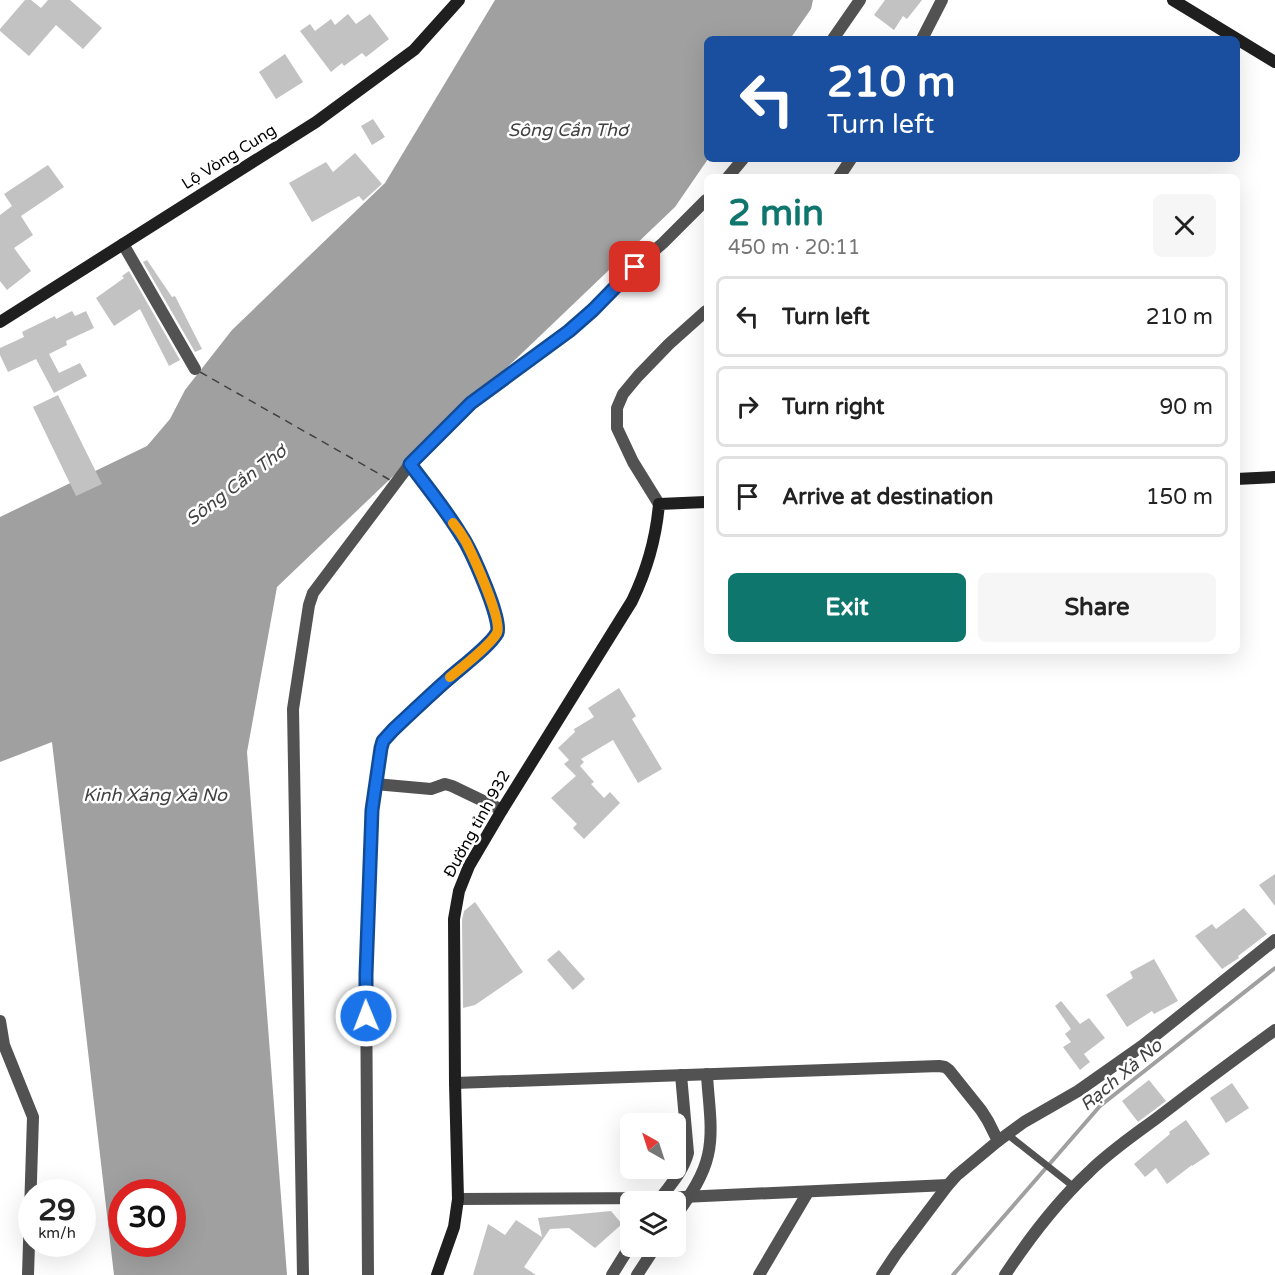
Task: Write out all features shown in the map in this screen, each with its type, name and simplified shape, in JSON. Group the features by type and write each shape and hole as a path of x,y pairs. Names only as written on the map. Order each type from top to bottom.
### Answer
{"main road":[{"path":"1173,0 1233,36"},
{"name":"Lộ Vòng Cung","path":"0,322 316,122 414,50 455,2"},
{"path":"1240,40 1275,62"},
{"path":"1240,479 1275,477"},
{"path":"659,504 704,502"},
{"name":"Đường tỉnh 932","path":"437,1275 454,1227 458,1199 454,919 459,891 469,866 502,810 632,602 647,566 657,525 659,504"}],"street":[{"path":"835,36 860,0"},
{"path":"924,36 942,0"},
{"path":"730,174 740,162"},
{"path":"303,1275 293,709 309,605 313,593 392,482 471,403 577,324 704,202"},
{"path":"123,244 195,369"},
{"path":"659,504 633,462 616,428 617,408 623,394 638,376 704,314"},
{"path":"368,1275 366,974 372,810 379,756 383,741 488,644 498,629 497,617 490,597 467,545 410,464"},
{"path":"375,784 431,789 446,784 502,810"},
{"path":"882,1275 956,1176 1024,1122 1078,1091 1142,1046 1275,940"},
{"path":"0,1021 4,1045 33,1118 28,1275"},
{"path":"1005,1275 1070,1184 1275,1030"},
{"path":"455,1083 939,1066 949,1070 1002,1138"},
{"path":"686,1201 702,1174 709,1150 707,1074"},
{"path":"666,1191 681,1171 688,1153 681,1075"},
{"path":"686,1197 948,1185"},
{"path":"759,1275 808,1192"},
{"path":"458,1199 620,1200"},
{"path":"612,1275 623,1257"},
{"path":"637,1275 649,1257"}],"lane":[{"path":"1002,1138 1018,1143 1070,1184"}],"water":[{"name":"Sông Cần Thơ","path":"495,0 813,0 811,9 792,36 704,36 704,162 706,162 675,207 277,587 247,752 287,1275 114,1275 112,1257 186,1257 186,1179 108,1179 108,1223 52,742 0,762 0,517 147,446 170,419 185,390 232,330 385,183"}],"building":[{"path":"25,0 31,0 41,8 48,0 70,0 102,28 83,49 56,25 29,56 0,31"},
{"path":"885,0 922,0 907,19 903,16 894,30 874,15"},
{"path":"348,14 356,24 370,14 389,39 366,57 362,53 344,66 342,63 331,72 300,31 310,24 315,31 331,19 335,25"},
{"path":"285,54 303,82 276,99 259,72"},
{"path":"373,119 385,137 372,145 361,126"},
{"path":"355,153 382,184 363,201 359,196 312,222 289,183 326,162 333,172"},
{"path":"48,165 64,187 21,216 33,235 14,248 31,271 7,290 0,281 0,215 12,206 4,194"},
{"path":"147,260 172,297 175,296 202,349 195,352 143,262"},
{"path":"129,271 180,360 169,366 140,309 114,326 96,298 124,278 122,276"},
{"path":"72,311 75,316 86,311 94,328 66,341 67,345 49,354 59,373 80,363 87,376 54,393 36,359 8,372 0,355 0,348 24,337 22,332 55,316 56,319"},
{"path":"58,395 102,484 76,496 33,407"},
{"path":"619,688 636,716 632,719 662,769 638,783 613,740 581,759 584,762 580,766 594,782 591,784 604,798 610,792 620,803 584,839 573,828 577,824 551,798 576,776 564,764 569,760 558,748 575,732 574,729 594,717 588,708"},
{"path":"1275,874 1275,906 1259,885"},
{"path":"475,902 523,972 475,1005 463,1008 462,920 464,911"},
{"path":"1244,908 1267,934 1222,969 1195,936 1212,924 1216,929"},
{"path":"559,950 585,979 573,990 547,960"},
{"path":"1154,959 1178,1001 1154,1014 1152,1011 1127,1027 1106,995 1133,978 1130,972"},
{"path":"1061,1001 1080,1024 1089,1018 1105,1038 1084,1054 1090,1062 1080,1070 1063,1047 1071,1042 1065,1034 1071,1029 1055,1006"},
{"path":"1149,1080 1166,1101 1138,1122 1122,1101"},
{"path":"1232,1083 1249,1108 1226,1123 1210,1098"},
{"path":"1186,1120 1210,1154 1167,1184 1156,1168 1145,1177 1134,1164 1170,1134 1169,1132"},
{"path":"611,1211 620,1222 620,1226 595,1248 569,1228 550,1229 524,1267 536,1275 473,1275 488,1224 505,1235 516,1220 542,1237 538,1218"}],"waterway":[{"name":"Rạch Xà No","path":"953,1275 1100,1106 1275,968"}],"ferry route":[{"path":"200,372 390,480"}],"slow traffic":[{"path":"450,677 488,644 498,629 497,617 490,597 467,545 453,523"}],"route":[{"path":"366,1016 372,810 383,741 473,658 498,629 497,617 490,597 461,533 410,464 471,403 569,331 635,267"}],"water label":[{"name":"Kinh Xáng Xà No","path":"155,795"}]}
